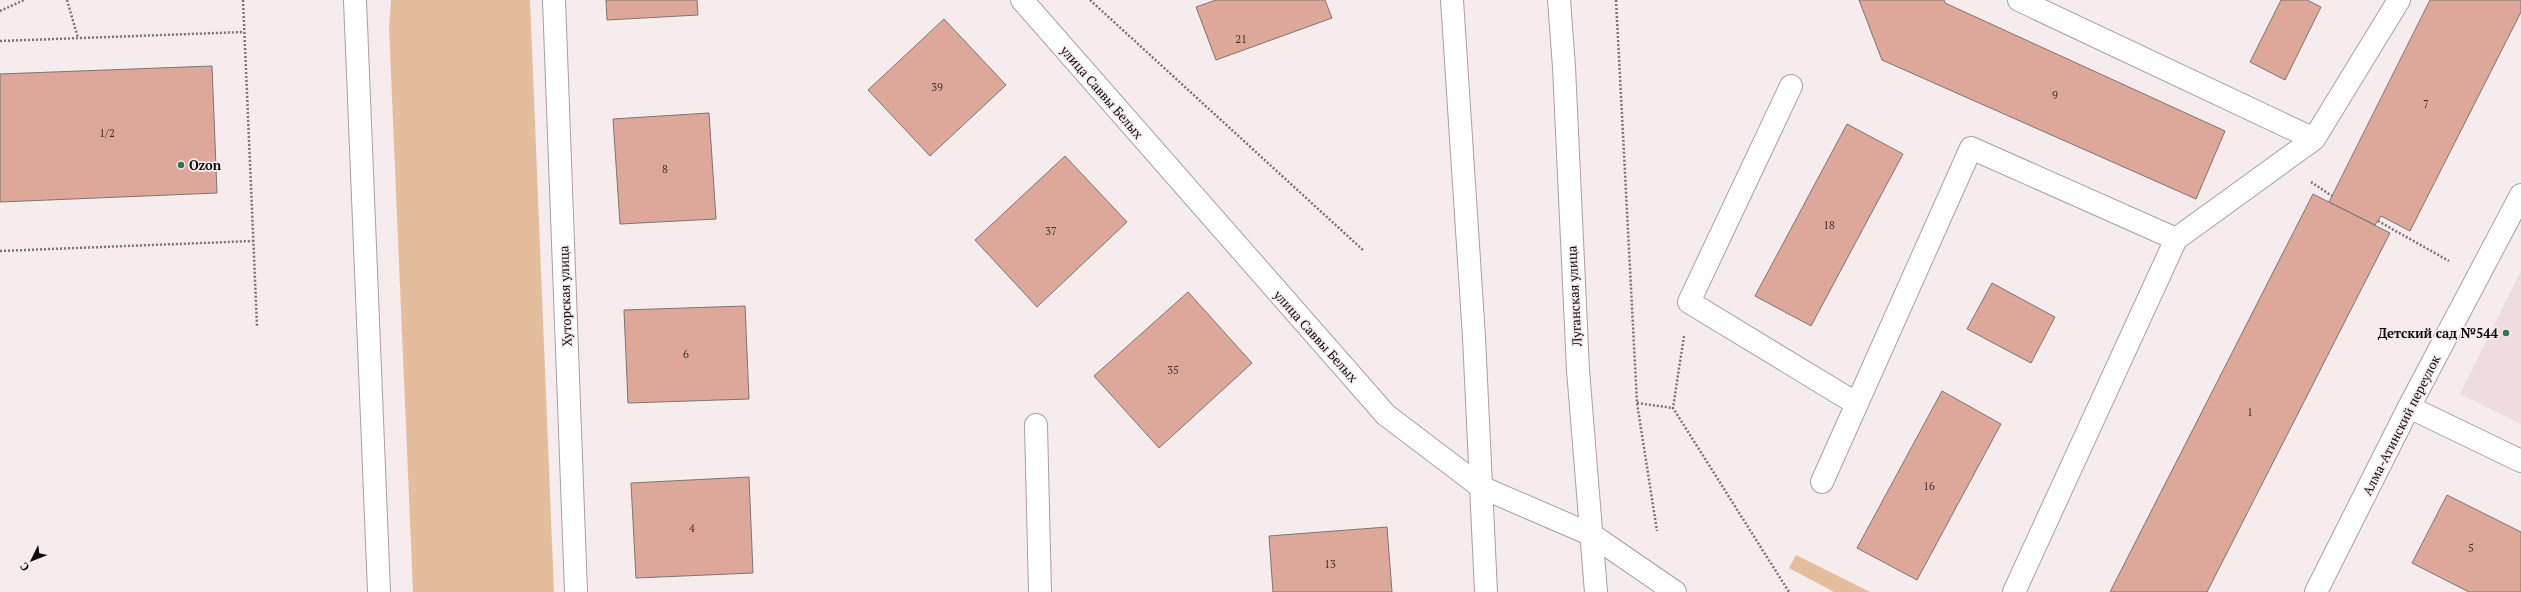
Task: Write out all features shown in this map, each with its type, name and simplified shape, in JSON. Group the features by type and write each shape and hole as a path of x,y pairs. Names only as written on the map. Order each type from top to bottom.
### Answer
{"street":[{"path":"355,0 379,592"},
{"name":"Хуторская улица","path":"554,0 576,592"},
{"name":"улица Саввы Белых","path":"1022,0 1386,415 1481,486 1592,535 1675,592"},
{"path":"1452,0 1486,592"},
{"name":"Луганская улица","path":"1559,0 1564,67 1578,370 1596,592"},
{"path":"2019,0 2314,139"},
{"path":"2014,592 2176,239 2314,139 2399,0"},
{"path":"1791,86 1689,302 1857,404"},
{"path":"1822,482 1971,148 2176,239"},
{"name":"Алма-Атинский переулок","path":"2316,592 2409,407 2521,195"},
{"path":"2409,407 2521,461"},
{"path":"1036,425 1040,592"}],"path":[{"path":"0,11 24,0"},
{"path":"67,0 78,38"},
{"path":"243,0 257,326"},
{"path":"1090,0 1364,251"},
{"path":"1617,1 1637,403 1657,531"},
{"path":"0,41 244,32"},
{"path":"2378,221 2478,276"},
{"path":"0,251 253,241"},
{"path":"1689,302 1673,408 1789,592"},
{"path":"1637,403 1673,408"}],"shaded area":[{"path":"391,0 530,0 554,592 413,592 389,28"},
{"name":"Детский сад №544","path":"2521,271 2521,424 2460,394"},
{"path":"1796,555 1870,592 1834,592 1789,568"}],"building":[{"path":"606,0 697,0 698,15 607,20"},
{"path":"1216,0 1325,0 1332,18 1216,60 1196,7"},
{"path":"1859,0 1944,0 1945,3 2225,131 2196,199 1882,60"},
{"path":"2281,0 2307,0 2321,7 2285,80 2250,62"},
{"path":"2430,0 2521,0 2521,12 2410,231 2381,216 2375,225 2329,202"},
{"path":"944,19 1006,85 930,156 868,90"},
{"path":"212,66 217,193 0,202 0,74"},
{"path":"709,113 716,219 620,224 613,119"},
{"path":"1847,124 1903,154 1811,326 1755,296"},
{"path":"1065,156 1127,222 1037,307 975,240"},
{"path":"2313,194 2390,233 2207,592 2110,592"},
{"path":"1992,283 2055,317 2031,363 1967,329"},
{"path":"1188,292 1252,363 1159,448 1094,376"},
{"path":"745,306 749,399 628,403 624,310"},
{"path":"1942,391 2001,424 1917,580 1857,548"},
{"path":"749,477 753,573 636,578 631,483"},
{"path":"2447,495 2521,532 2521,592 2469,592 2412,563"},
{"path":"1387,527 1392,592 1273,592 1269,536"}],"place":[{"name":"Ozon","path":"181,165"},
{"name":"Детский сад №544","path":"2506,333"}]}
